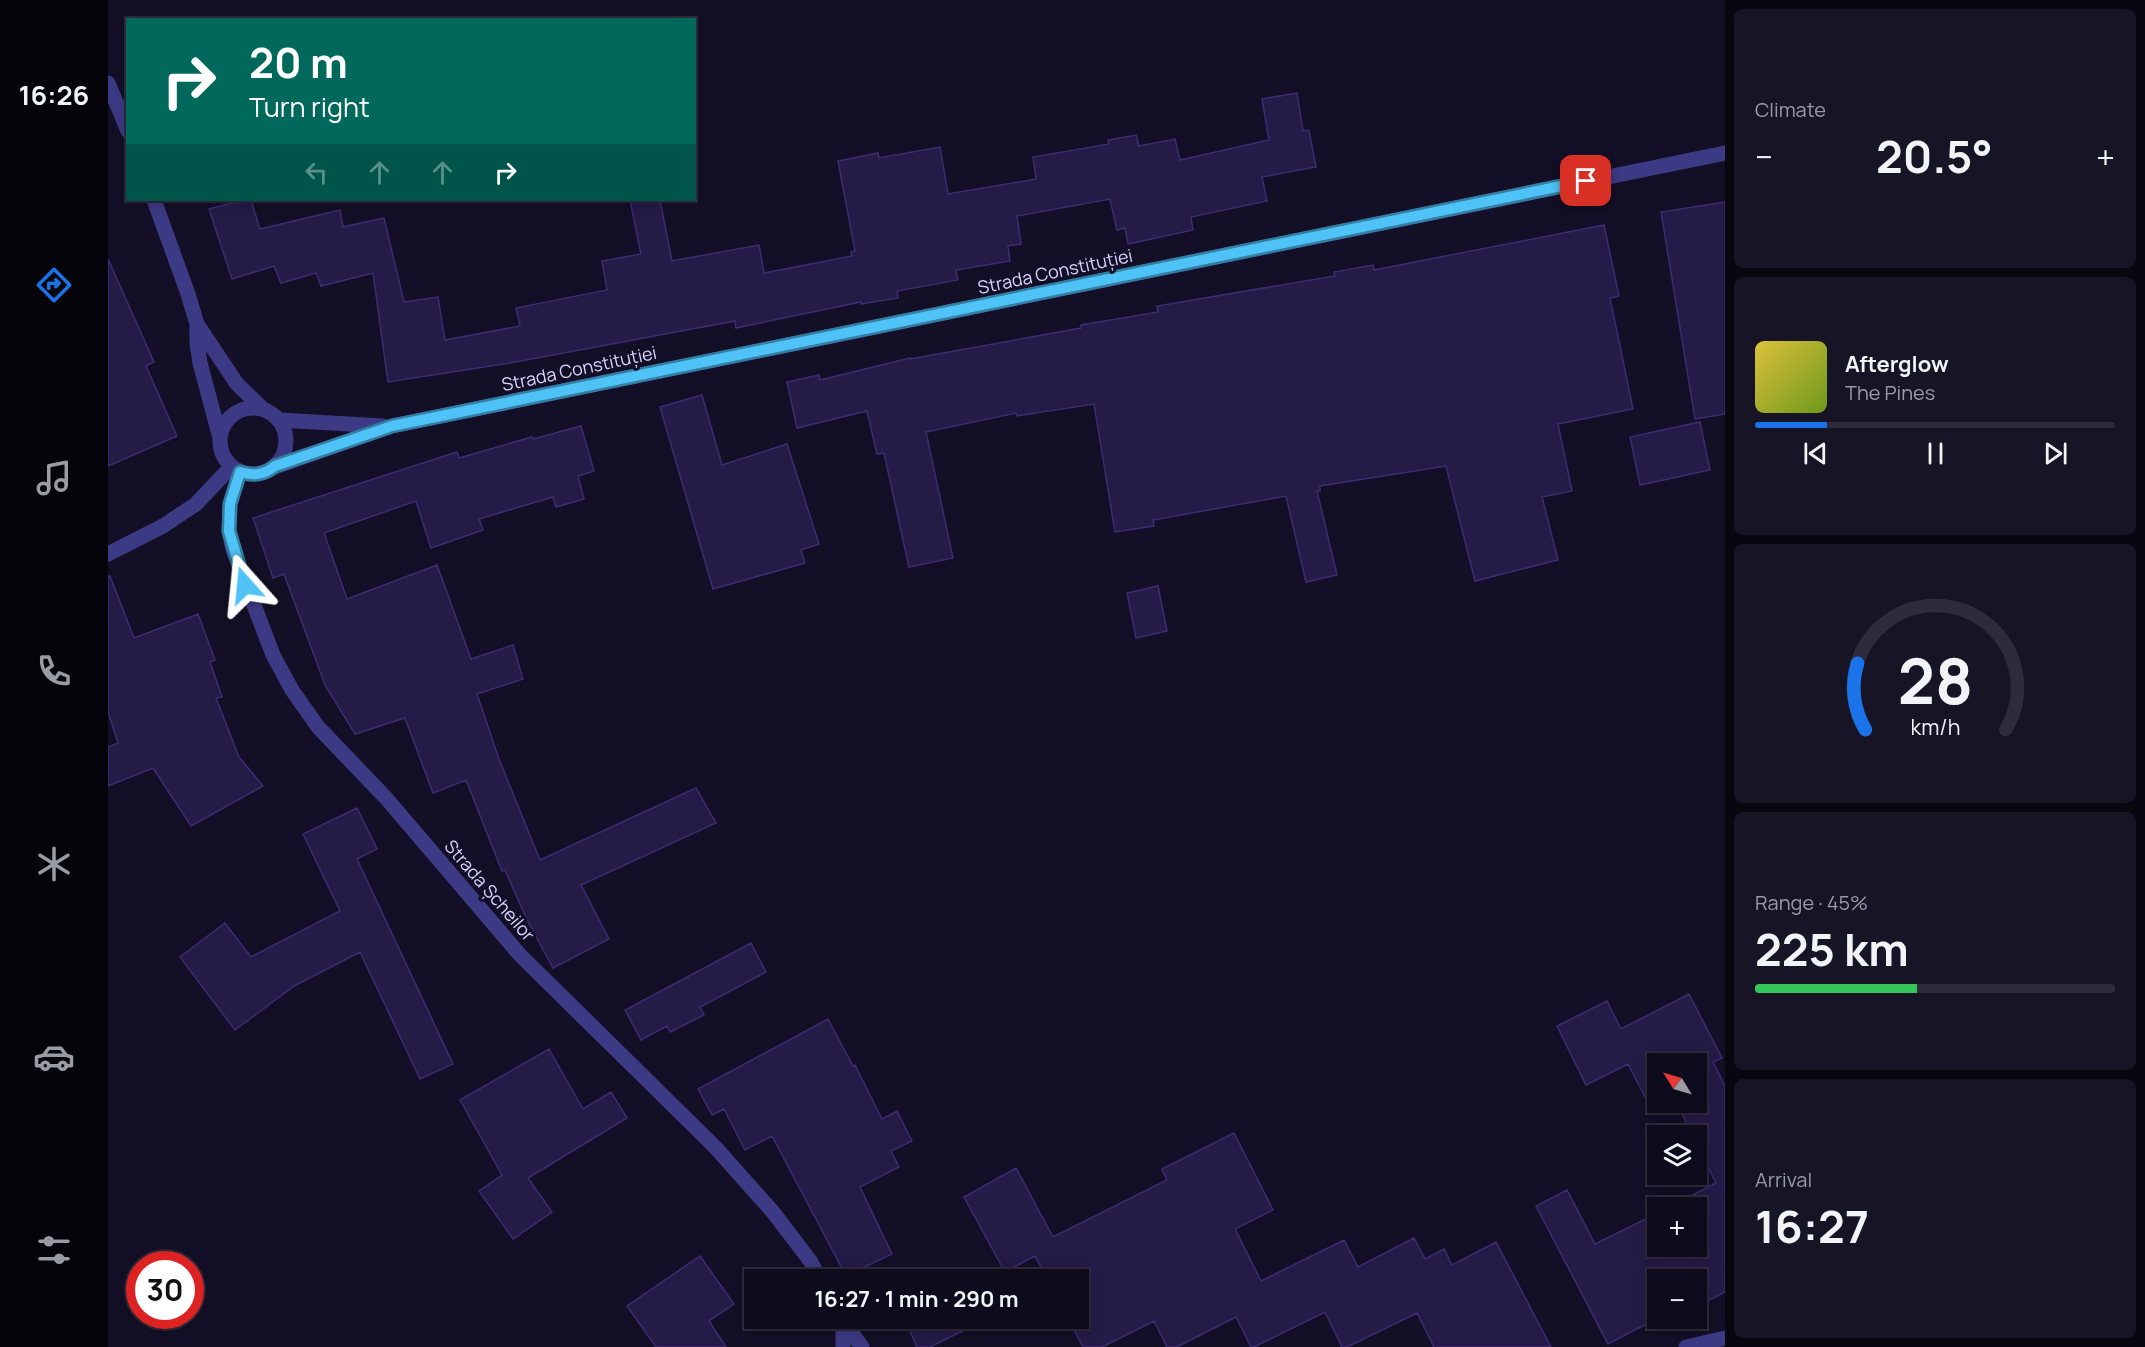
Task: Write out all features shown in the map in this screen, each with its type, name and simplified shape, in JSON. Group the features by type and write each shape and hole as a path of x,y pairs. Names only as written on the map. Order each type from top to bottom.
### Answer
{"street":[{"path":"108,83 126,126"},
{"name":"Strada Constituției","path":"275,466 392,426 1725,153"},
{"path":"154,201 197,324 200,363 224,459 236,470 258,474 268,472 275,466 282,459 286,449 285,429 272,413 262,409 243,409 234,414 222,429 220,438"},
{"path":"197,324 237,384 262,409"},
{"name":"Strada Constituției","path":"279,420 392,426"},
{"path":"108,554 163,526 196,504 236,470"},
{"name":"Strada Șcheilor","path":"236,470 230,504 229,531 233,550 273,655 292,690 318,727 386,798 520,955 715,1147 773,1212 814,1269"},
{"path":"842,1329 843,1347"},
{"path":"849,1329 862,1347"},
{"path":"1686,1347 1725,1338"}],"building":[{"path":"1297,93 1303,131 1309,130 1316,167 1262,177 1267,201 1191,217 1193,230 1128,244 1125,228 1117,230 1110,199 1017,216 1021,244 1008,246 1010,261 956,270 958,280 897,291 898,298 861,304 861,302 736,328 735,321 510,363 388,382 373,273 321,286 316,273 281,283 274,266 232,279 209,209 239,201 251,201 260,229 340,210 343,227 384,218 404,302 438,297 445,340 520,326 516,308 607,290 602,261 641,254 630,201 660,201 672,261 759,245 764,273 852,256 851,252 855,251 838,161 878,153 879,158 940,147 948,194 1036,179 1033,157 1109,144 1108,140 1136,135 1139,146 1175,139 1180,160 1269,140 1262,99"},
{"path":"1725,202 1725,414 1695,419 1661,212"},
{"path":"1604,225 1619,296 1610,298 1633,409 1558,424 1572,491 1542,497 1558,560 1475,581 1446,466 1320,486 1320,491 1317,491 1337,575 1306,582 1286,496 1153,520 1154,526 1115,532 1094,404 1017,416 1016,413 926,432 953,558 909,567 884,453 877,454 867,411 797,428 787,382 819,375 820,380 910,358 1081,328 1081,325 1158,312 1157,306 1335,276 1334,272 1373,265 1374,270"},
{"path":"108,259 154,362 146,366 177,436 108,466"},
{"path":"702,395 722,465 787,444 819,544 801,550 805,563 713,589 660,407"},
{"path":"1700,422 1710,470 1640,485 1630,437"},
{"path":"581,426 594,471 578,476 584,499 556,507 553,497 479,519 483,530 431,548 416,501 324,533 347,599 437,565 471,659 513,645 523,679 477,694 499,759 540,860 696,788 716,823 581,885 609,939 553,968 527,920 505,870 502,871 466,780 433,793 405,718 355,734 325,685 284,574 273,578 253,518 457,452 459,458"},
{"path":"108,576 110,576 134,638 198,614 215,660 210,662 222,697 216,698 239,757 263,786 191,826 153,768 108,786 108,747 118,743 108,712"},
{"path":"1158,586 1167,631 1136,638 1127,593"},
{"path":"357,808 377,849 357,859 453,1064 420,1079 360,952 294,986 235,1030 180,957 225,923 251,957 340,911 303,834"},
{"path":"751,943 766,972 700,1007 704,1015 670,1032 667,1026 641,1040 625,1010"},
{"path":"1689,994 1722,1058 1713,1062 1725,1086 1725,1292 1707,1301 1707,1269 1647,1269 1647,1324 1608,1344 1536,1206 1567,1190 1595,1244 1647,1218 1647,1257 1707,1257 1707,1197 1689,1197 1716,1183 1707,1165 1707,1125 1688,1125 1682,1113 1707,1113 1707,1053 1647,1053 1647,1096 1645,1097 1628,1064 1586,1085 1557,1026 1607,1001 1621,1029"},
{"path":"828,1019 853,1066 855,1065 882,1119 897,1111 912,1141 891,1151 899,1167 860,1187 892,1254 861,1269 842,1269 772,1136 745,1150 724,1109 712,1115 698,1089"},
{"path":"549,1049 583,1109 611,1092 627,1118 528,1178 552,1212 513,1239 479,1191 502,1175 460,1100"},
{"path":"1234,1133 1273,1210 1235,1229 1261,1281 1344,1240 1358,1267 1414,1238 1425,1259 1444,1249 1452,1265 1496,1242 1551,1347 1434,1347 1417,1313 1347,1347 1342,1347 1325,1312 1254,1347 1251,1347 1236,1317 1177,1347 1167,1347 1154,1321 1102,1347 1083,1347 1074,1329 1089,1329 1089,1269 1042,1269 1035,1256 1011,1269 1003,1269 964,1197 1016,1168 1053,1237 1167,1180 1162,1169"},
{"path":"700,1256 734,1304 709,1321 726,1347 656,1347 627,1306"},
{"path":"909,1329 967,1329 930,1347 917,1347"}],"route":[{"path":"245,585 229,531 230,504 240,472 249,475 268,472 275,466 392,426 1586,181"}]}
